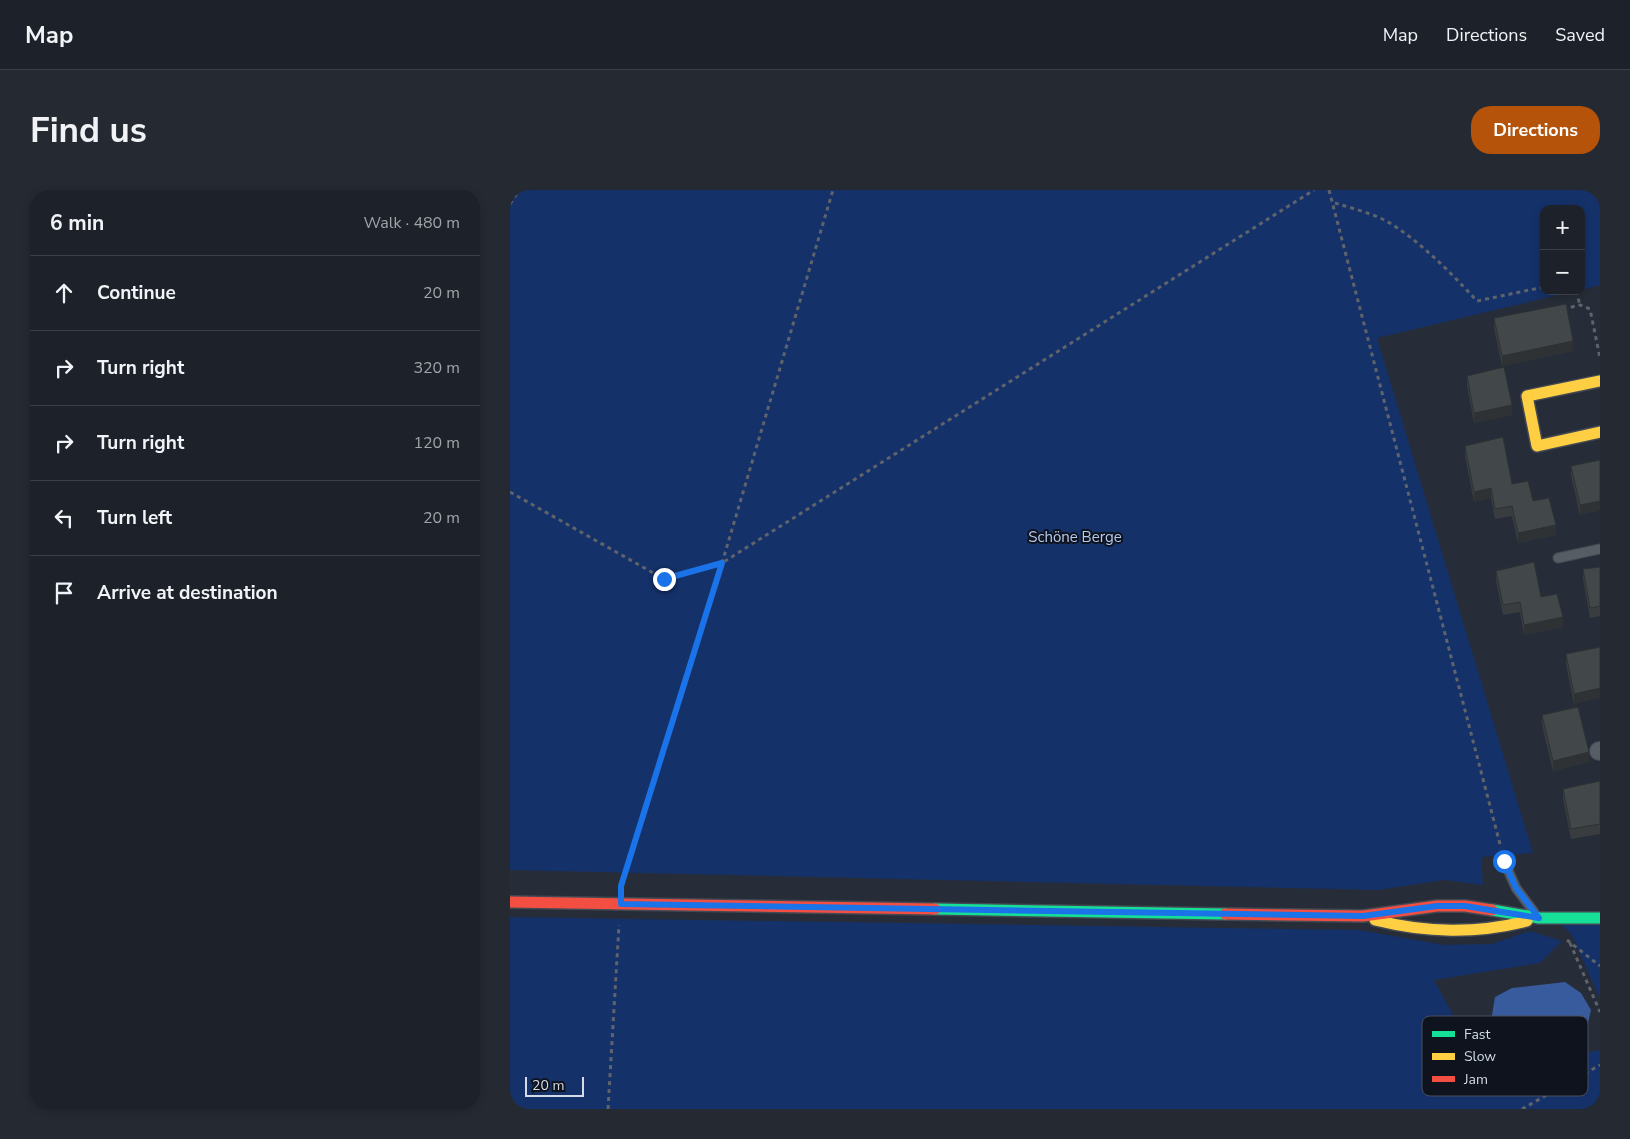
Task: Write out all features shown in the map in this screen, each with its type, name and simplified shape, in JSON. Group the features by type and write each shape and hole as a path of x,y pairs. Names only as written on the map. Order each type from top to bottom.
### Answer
{"street":[{"path":"1600,381 1527,396 1537,446 1600,432"},
{"path":"510,902 1363,916 1437,906 1456,906 1539,918 1600,918"},
{"path":"1363,916 1394,925 1464,933 1509,926 1539,918"}],"lane":[{"path":"1558,558 1600,549"},
{"path":"1504,861 1516,888 1539,918"}],"path":[{"path":"510,204 520,190"},
{"path":"608,1109 621,886 722,563 833,190"},
{"path":"510,492 664,579 722,563 1314,190"},
{"path":"1330,190 1504,861"},
{"path":"1334,203 1364,212 1392,224 1435,257 1477,301 1540,288"},
{"path":"1577,295 1580,305"},
{"path":"1562,309 1580,305 1590,309 1600,358"},
{"path":"1600,966 1570,943 1600,1012"},
{"path":"1588,1072 1600,1065"},
{"path":"1522,1109 1545,1096"}],"green space":[{"name":"Schöne Berge","path":"510,190 1600,190 1600,285 1585,289 1585,205 1540,205 1540,295 1558,295 1377,338 1533,853 1481,857 1483,885 1444,880 1378,890 510,870"},
{"path":"510,917 1359,930 1444,945 1492,944 1530,931 1562,941 1540,963 1434,980 1454,1016 1422,1016 1422,1096 1588,1096 1588,1052 1600,1050 1600,1109 510,1109"},
{"path":"1560,923 1600,924 1600,999 1572,935"}],"shaded area":[{"path":"1565,982 1581,993 1591,1010 1588,1023 1588,1016 1492,1016 1495,997 1512,988"}],"building":[{"path":"1566,304 1573,341 1502,356 1494,318"},
{"path":"1504,367 1512,405 1474,413 1467,376"},
{"path":"1503,437 1512,484 1528,481 1533,501 1549,498 1556,525 1518,533 1512,506 1495,509 1491,488 1474,492 1465,446"},
{"path":"1600,460 1600,501 1580,505 1571,466"},
{"path":"1534,562 1541,597 1557,594 1563,617 1524,625 1520,602 1503,605 1496,571"},
{"path":"1600,567 1600,606 1590,608 1583,569"},
{"path":"1600,647 1600,688 1574,694 1566,654"},
{"path":"1578,707 1589,752 1553,761 1542,715"},
{"path":"1600,781 1600,824 1571,829 1563,789"}],"traffic: fast":[{"path":"935,909 1225,914"},
{"path":"1492,910 1539,918 1600,918"}],"traffic: slow":[{"path":"1600,381 1527,396 1537,446 1600,432"},
{"path":"1375,920 1413,927 1451,930 1489,928 1527,921"}],"traffic: jam":[{"path":"510,902 935,909"},
{"path":"1225,914 1363,916 1437,906 1465,906 1492,910"}],"route":[{"path":"664,579 722,563 621,886 621,904 1363,916 1437,906 1465,906 1539,918 1516,888 1504,861"}]}
